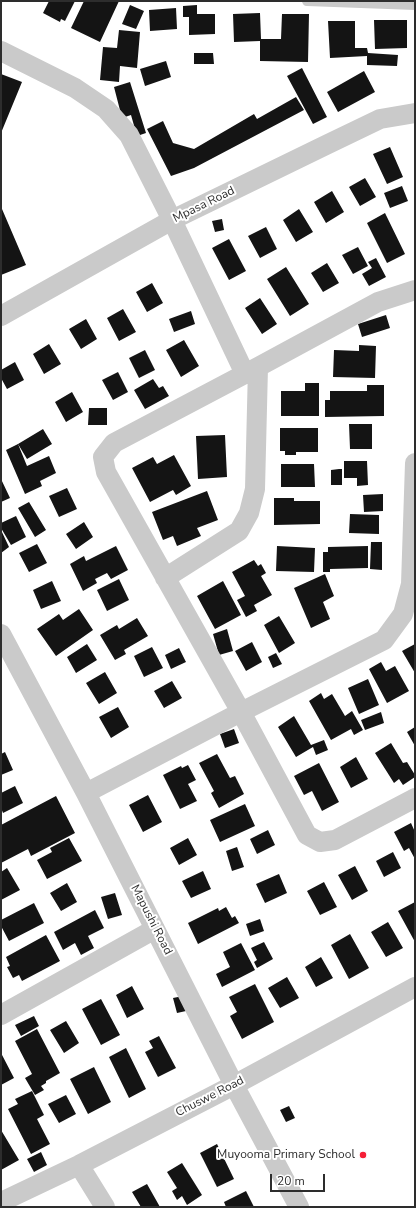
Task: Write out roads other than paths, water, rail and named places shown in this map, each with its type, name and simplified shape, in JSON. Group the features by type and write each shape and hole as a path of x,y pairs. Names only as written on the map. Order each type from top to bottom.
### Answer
{"street":[{"path":"1,51 75,88 106,109 130,135 172,220 251,371 255,489 249,513 239,531 165,578"},
{"name":"Mpasa Road","path":"1,316 172,220 380,119 415,113"},
{"path":"415,290 378,302 114,443 103,457 106,472 241,712 307,835 320,842 335,840 415,798"},
{"path":"86,793 241,712 384,640 403,614 411,584 415,463"},
{"name":"Mapushi Road","path":"1,634 86,793 234,1085 299,1207"},
{"path":"3,1008 155,929"},
{"name":"Chuswe Road","path":"1,1202 79,1165 234,1085 415,987"},
{"path":"79,1165 105,1207"}],"lane":[{"path":"307,1 408,4"}],"place":[{"name":"Muyooma Primary School","path":"363,1155"}]}
